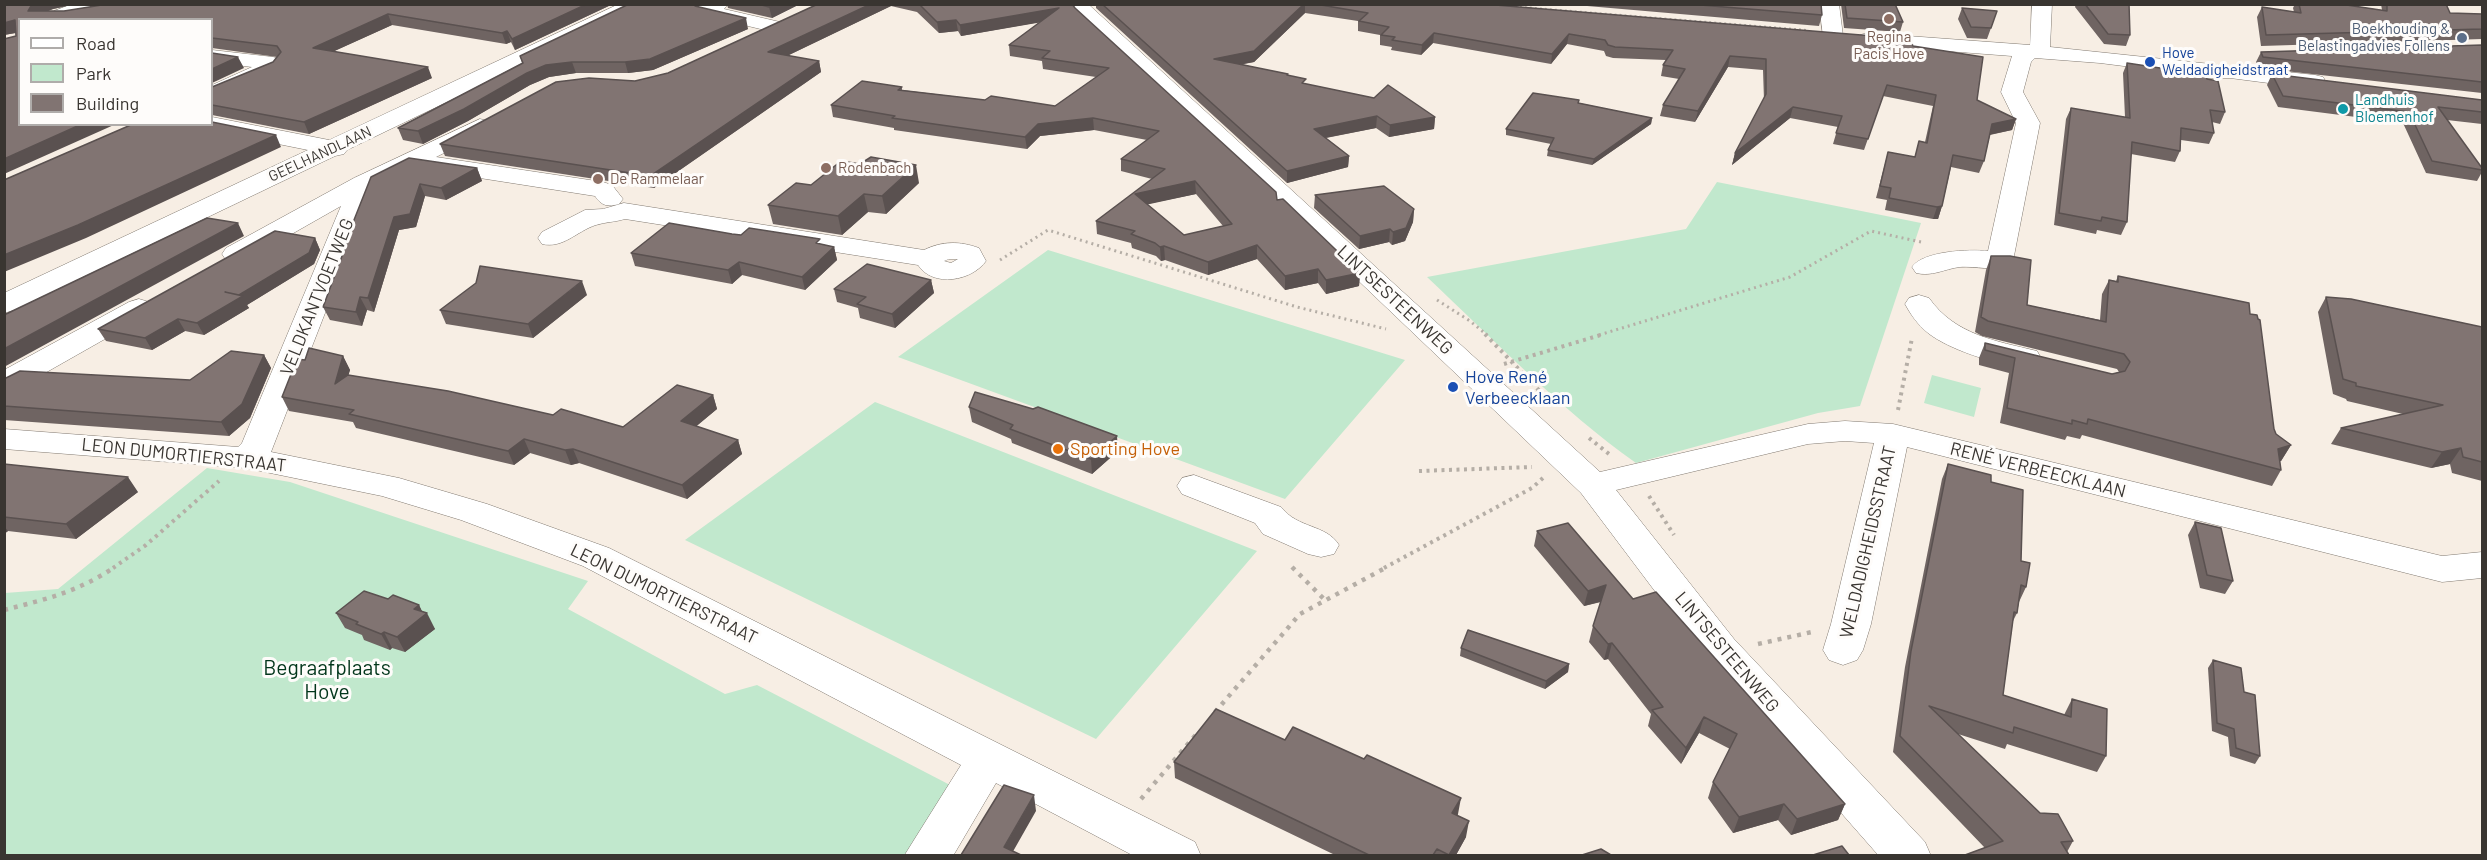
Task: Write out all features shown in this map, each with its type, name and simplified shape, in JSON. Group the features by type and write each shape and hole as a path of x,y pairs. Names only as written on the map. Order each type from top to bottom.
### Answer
{"street":[{"name":"GEELHANDLAAN","path":"4,304 635,4"},
{"path":"719,4 705,10 783,21 743,40"},
{"name":"LINTSESTEENWEG","path":"1078,4 1084,13 1203,120 1593,485 1720,649 1908,855"},
{"path":"1829,4 1833,34"},
{"path":"1929,255 1947,260 1973,257 1999,261 2028,123 2012,92 2021,59 2031,51 2042,4"},
{"path":"53,18 98,6"},
{"path":"1809,34 1833,34 2031,51 2174,71 2224,72 2331,84"},
{"path":"2224,72 2217,58 2245,55"},
{"path":"213,56 273,63 213,93"},
{"path":"216,265 363,183 451,142 502,113"},
{"path":"213,124 330,148 603,190 609,209"},
{"name":"VELDKANTVOETWEG","path":"246,458 257,448 363,183"},
{"path":"551,238 609,209 929,260 932,266 945,271 965,268 972,261"},
{"path":"4,383 164,294"},
{"path":"1919,304 1925,317 1970,345 2049,364"},
{"name":"RENÉ VERBEECKLAAN","path":"1593,485 1808,434 1845,431 1893,434 2442,569 2482,565"},
{"name":"WELDADIGHEIDSSTRAAT","path":"1847,637 1893,434"},
{"name":"LEON DUMORTIERSTRAAT","path":"4,439 246,458 387,486 474,512 596,557 1178,855"},
{"path":"1194,486 1268,515 1276,526 1321,545"},
{"path":"927,855 988,759"}],"path":[{"path":"1485,4 1833,34"},
{"path":"972,261 1000,260 1048,230 1297,307 1393,331"},
{"path":"1560,413 1514,362 1790,277 1871,231 1929,255"},
{"path":"1585,434 1610,455"},
{"path":"4,610 62,596 110,571 137,552 246,458"},
{"path":"1419,471 1536,467"},
{"path":"1209,719 1299,614 1532,488 1540,478 1547,477"},
{"path":"1292,567 1325,600"},
{"path":"1720,649 1847,637"},
{"path":"1119,824 1202,728"}],"green space":[{"path":"1717,182 1921,223 1860,406 1818,413 1636,463 1554,397 1427,277 1686,229"},
{"path":"1048,250 1405,360 1285,499 898,357"},
{"path":"1932,375 1981,388 1974,417 1924,403"},
{"path":"875,402 1257,551 1096,739 685,540"},
{"name":"Begraafplaats Hove","path":"207,468 290,482 588,581 568,609 725,694 757,685 952,786 906,855 5,856 5,593 58,589"}],"building":[{"path":"4,4 32,4 28,11 64,11 108,4 587,4 512,39 507,31 502,33 388,14 313,48 428,67 304,122 213,105 213,87 273,62 281,52 277,46 213,38 213,18 18,18 18,126 78,126 4,159 4,39 16,36 15,20 4,23"},
{"path":"629,4 694,4 746,18 650,59 546,65 418,131 398,128 523,63 520,56"},
{"path":"758,4 775,4 769,7"},
{"path":"818,4 871,4 768,52 819,61 650,176 440,144 556,82 589,78 635,81 668,73"},
{"path":"919,4 1072,4 1276,192 1277,200 1283,199 1360,273 1326,280 1318,269 1285,276 1257,245 1208,262 1164,246 1160,247 1131,234 1135,231 1096,221 1165,169 1121,159 1159,131 1093,118 1038,124 1025,137 892,118 895,116 831,105 862,81 902,87 898,90 985,100 991,96 1055,106 1109,68 1042,58 1050,51 1009,45 1059,8 960,25 956,20 937,22","holes":["1195,181 1232,224 1184,235 1135,194"]},
{"path":"1102,4 1304,4 1254,51 1214,59 1288,74 1306,79 1302,83 1374,98 1388,85 1435,117 1390,125 1377,116 1314,129 1349,156 1287,171"},
{"path":"1315,4 1483,4 1910,39 1913,46 1983,57 1977,100 2016,119 1992,124 1984,161 1953,155 1942,206 1937,207 1889,198 1891,188 1880,186 1888,152 1915,157 1919,141 1927,143 1936,95 1887,85 1868,139 1836,133 1842,116 1793,107 1735,153 1766,94 1766,59 1730,56 1698,111 1663,105 1685,69 1663,65 1673,50 1615,47 1608,45 1605,40 1569,34 1552,54 1434,33 1422,45 1392,40 1395,37 1381,35 1389,27 1359,21 1368,13"},
{"path":"1688,4 1821,4 1822,15"},
{"path":"1845,4 1895,4 1903,22 1847,18"},
{"path":"2085,4 2129,4 2130,35 2108,34"},
{"path":"2299,4 2340,4 2387,11 2387,4 2446,4 2450,13 2482,14 2482,29 2266,35 2262,7 2301,13"},
{"path":"1962,8 1997,11 1991,28 1971,27"},
{"path":"2482,45 2482,82 2263,57 2261,52"},
{"path":"213,53 238,57 213,69"},
{"path":"2127,63 2206,75 2207,79 2218,81 2225,112 2210,110 2214,133 2181,128 2180,151 2132,142 2127,222 2102,217 2101,221 2059,213 2071,108 2130,118"},
{"path":"2272,74 2482,100 2482,112 2438,107 2482,170 2432,161 2409,112 2283,96"},
{"path":"1533,93 1579,100 1578,103 1652,118 1594,159 1548,150 1554,138 1506,129"},
{"path":"213,122 276,135 78,225 4,255 4,180 128,126 213,126"},
{"path":"871,157 916,165 882,196 864,194 838,216 768,205 796,183 811,185 841,161 860,164"},
{"path":"409,158 477,168 441,188 420,184 410,214 394,217 368,298 360,297 356,312 323,307 371,177"},
{"path":"1384,186 1414,209 1406,228 1360,236 1315,195"},
{"path":"207,218 238,223 4,349 4,315"},
{"path":"669,223 741,235 749,228 820,239 816,243 834,247 802,277 739,262 728,270 631,253"},
{"path":"275,231 315,238 309,253 239,295 225,292 243,296 197,323 178,319 145,338 98,329"},
{"path":"1991,256 2010,256 2031,260 2027,305 2106,322 2109,280 2118,282 2118,276 2249,303 2250,314 2257,315 2260,320 2274,429 2276,434 2291,445 2278,449 2281,470 2088,419 2087,424 2072,420 2072,424 2007,408 2015,358 1985,350 1985,343 2112,374 2125,371 2130,362 2124,354 1988,321 1981,317"},
{"path":"867,264 931,280 892,314 857,304 866,297 834,289"},
{"path":"480,266 582,281 528,324 440,310 476,283"},
{"path":"2326,297 2351,299 2482,327 2482,462 2463,457 2461,448 2442,452 2341,428 2443,405 2356,386 2356,383 2343,379"},
{"path":"309,348 343,356 335,384 348,375 448,391 553,415 561,409 623,427 677,385 713,395 681,421 738,440 682,485 573,449 565,450 524,439 508,451 349,414 354,410 282,397 297,359 305,360"},
{"path":"231,351 264,355 242,404 221,422 4,406 4,379 20,371 190,380"},
{"path":"975,392 1033,409 1038,407 1117,436 1091,459 1010,429 1013,425 969,407"},
{"path":"4,464 128,477 66,524 4,517"},
{"path":"1948,464 1991,475 1991,482 2023,490 2021,561 2030,563 2026,587 2021,585 2017,613 2014,612 2003,695 2071,717 2072,699 2107,709 2106,756 2014,727 2013,733 1929,706 2040,813 2058,814 2073,841 2061,842 2069,855 1965,855 2003,841 1900,736 1911,651"},
{"path":"2195,522 2221,528 2233,581 2207,575"},
{"path":"1568,523 1633,599 1656,592 1845,804 1797,819 1784,804 1739,817 1713,782 1737,734 1704,717 1686,748 1652,710 1663,707 1612,643 1608,644 1593,626 1606,585 1588,591 1537,531"},
{"path":"364,591 388,599 393,595 419,605 414,609 427,613 397,637 384,632 381,634 336,613"},
{"path":"1468,630 1569,664 1546,681 1461,648"},
{"path":"2213,660 2241,668 2244,692 2255,695 2260,756 2236,748 2234,729 2217,723"},
{"path":"1216,709 1285,740 1293,727 1364,759 1367,755 1461,798 1452,813 1469,821 1449,855 1437,849 1433,855 1369,855 1174,762"},
{"path":"1004,785 1034,795 1004,847 1021,855 961,855"},
{"path":"1842,846 1849,855 1813,855"},
{"path":"1601,849 1611,855 1582,855"}],"place":[{"name":"Regina Pacis Hove","path":"1889,19"},
{"name":"Boekhouding & Belastingadvies Follens","path":"2462,38"},
{"name":"Hove Weldadigheidstraat","path":"2150,62"},
{"name":"Landhuis Bloemenhof","path":"2343,109"},
{"name":"Rodenbach","path":"826,168"},
{"name":"De Rammelaar","path":"598,179"},
{"name":"Hove René Verbeecklaan","path":"1453,387"},
{"name":"Sporting Hove","path":"1058,449"}]}
